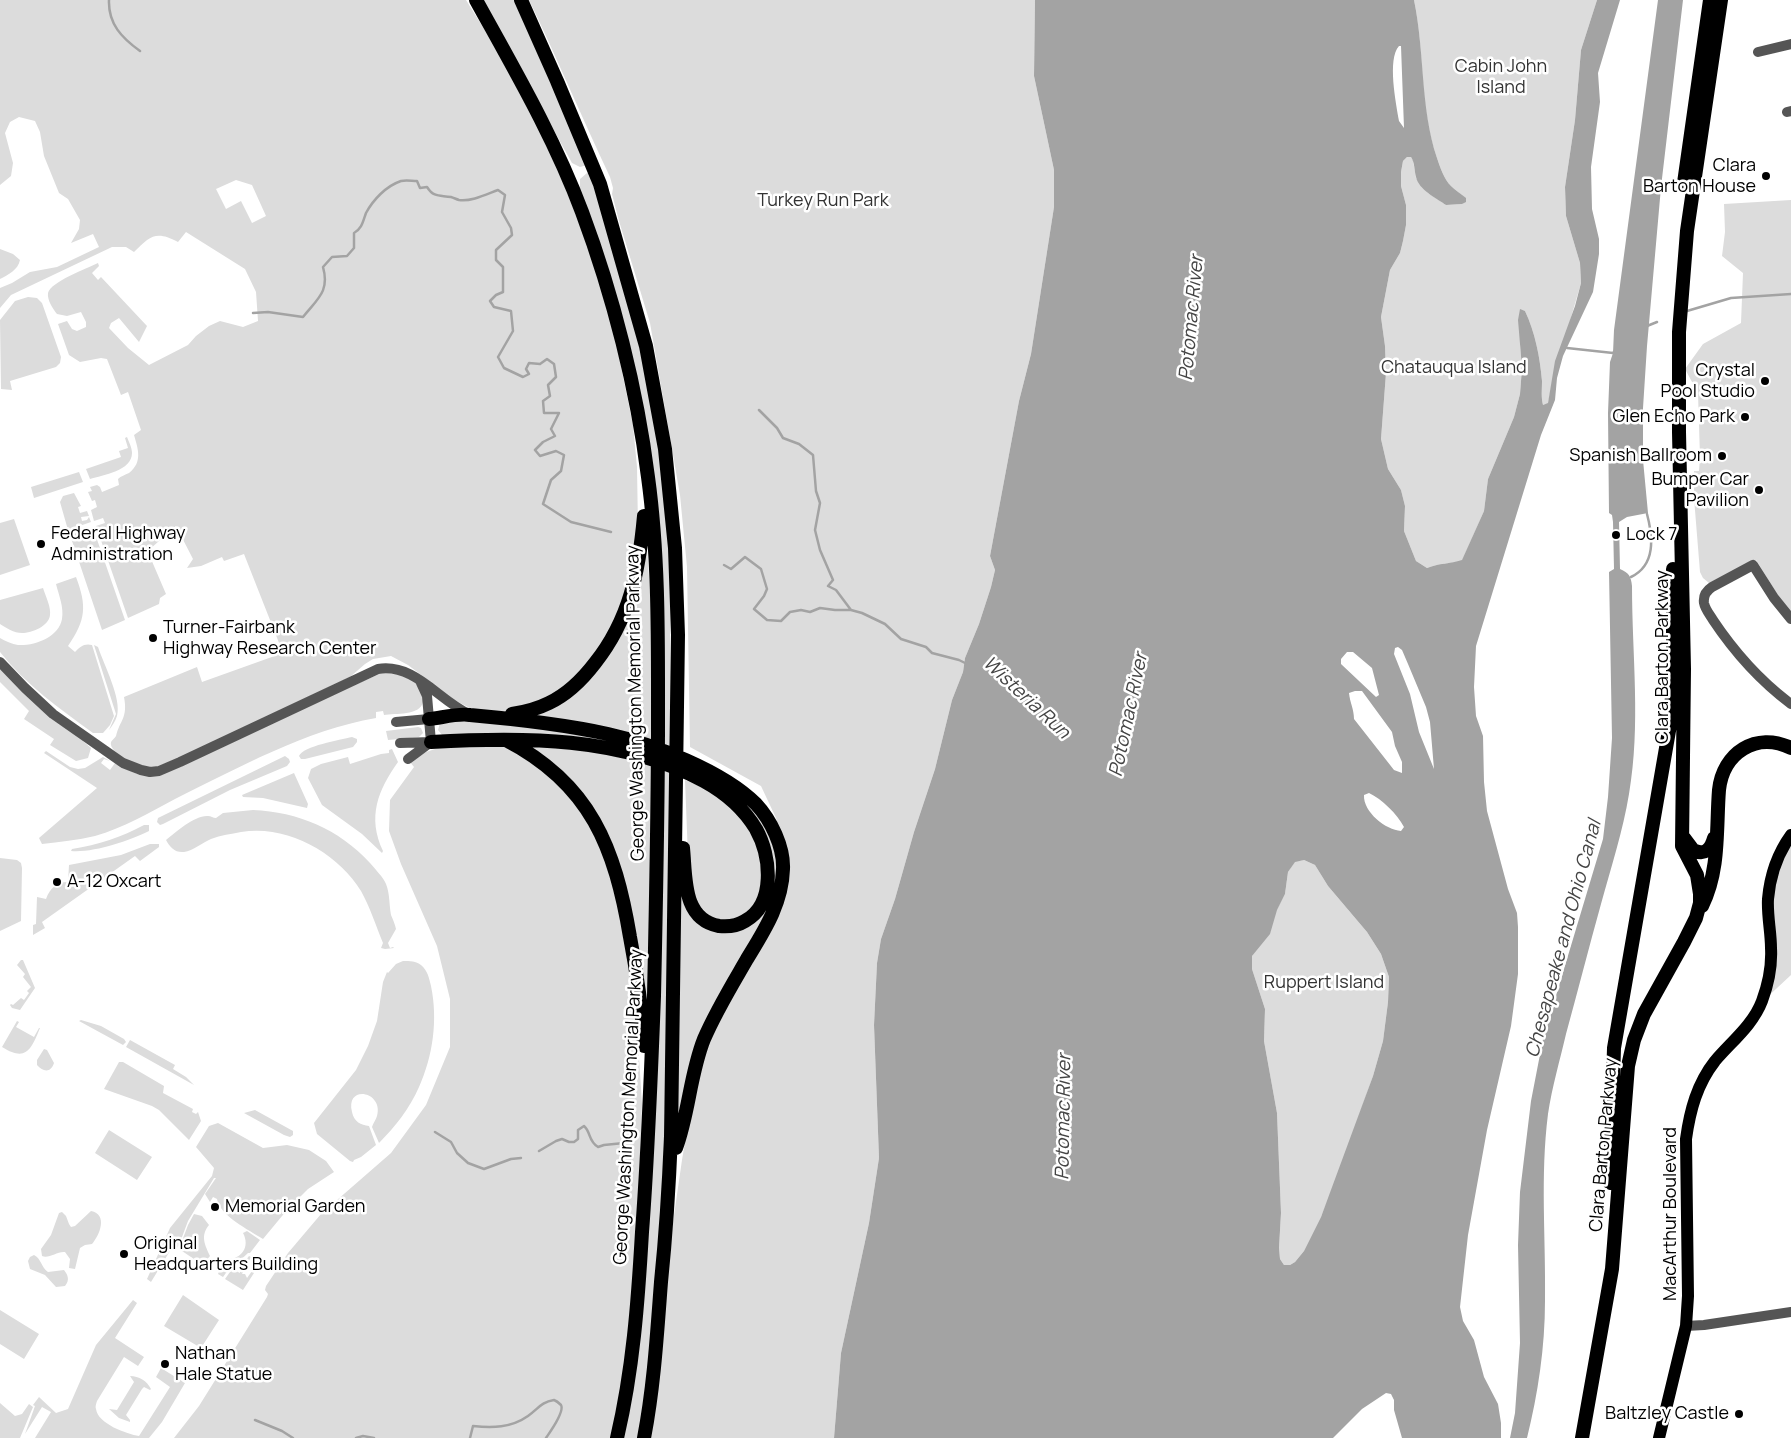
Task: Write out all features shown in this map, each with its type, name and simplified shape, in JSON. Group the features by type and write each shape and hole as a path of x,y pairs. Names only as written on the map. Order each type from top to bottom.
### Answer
{"highway":[{"name":"George Washington Memorial Parkway","path":"476,0 540,116 582,212 596,251 621,338 648,478 656,575 658,692 656,919 650,1113 633,1349 617,1438"},
{"name":"George Washington Memorial Parkway","path":"520,0 594,167 617,240 646,346 665,449 675,548 678,635 670,1163 657,1342 644,1438"},
{"name":"Clara Barton Parkway","path":"1606,1296 1614,1048 1623,989 1665,764 1670,725 1673,679 1673,579 1670,356 1675,246 1710,0"},
{"name":"Clara Barton Parkway","path":"1582,1438 1612,1269 1628,1066 1634,1040 1644,1014 1696,918 1700,903 1697,875 1682,846 1684,669 1679,332 1686,231 1721,0"},
{"path":"500,717 536,709 557,699 588,673 611,640 628,606 637,571 648,478"},
{"path":"1667,602 1673,579"},
{"path":"1666,659 1669,682 1670,725"},
{"path":"429,719 469,714 560,725 607,734 637,748"},
{"path":"505,740 547,766 574,792 594,820 611,854 624,902 637,974 650,1113"},
{"path":"431,742 505,740 575,742 668,753 704,775 741,792 756,804 764,814 777,840 783,869 779,896 768,925 720,1005 703,1042 684,1118 670,1163"},
{"path":"1696,918 1707,896 1714,873 1720,778 1723,771 1739,752 1755,743 1775,742 1791,748"},
{"path":"676,785 689,902 705,921 714,925 732,926 749,919 761,905 767,881 765,854 756,830 749,819 704,775"},
{"path":"1682,833 1692,850 1702,853 1709,850 1712,846 1716,830"},
{"path":"1623,989 1624,1004 1628,1010 1634,1011 1641,1008 1655,992"}],"main road":[{"name":"MacArthur Boulevard","path":"1659,1438 1686,1326 1688,1296 1686,1139 1689,1116 1705,1076 1750,1022 1762,1002 1769,977 1771,950 1768,900 1774,868 1791,834"}],"street":[{"path":"1758,52 1791,44"},
{"path":"1791,620 1753,565 1706,591 1705,606 1729,644 1765,684 1791,704"},
{"path":"0,662 53,714 123,763 150,772 159,771 180,762 370,671 384,668 397,668 419,680 460,710 469,714"},
{"path":"419,680 427,696 431,742"},
{"path":"396,722 429,719"},
{"path":"400,743 431,742"},
{"path":"408,758 431,742"},
{"path":"1686,1326 1791,1312"}],"green space":[{"path":"0,0 466,0 491,40 537,125 564,185 589,248 609,308 633,425 637,467 638,529 625,604 588,667 542,703 513,710 493,712 474,710 454,700 408,665 391,656 373,659 350,677 163,764 146,768 130,762 118,754 111,746 111,742 116,736 124,714 124,697 197,667 202,682 283,653 244,554 224,561 222,557 201,566 187,568 193,559 176,526 150,549 144,559 151,559 166,594 160,598 159,604 128,618 96,526 105,523 103,518 94,521 91,510 97,507 95,500 92,501 88,492 92,491 90,487 97,485 102,492 119,485 118,479 133,469 138,460 134,435 141,430 128,392 121,395 107,359 101,358 80,362 69,355 58,324 67,321 72,329 77,331 86,327 86,322 81,312 67,316 57,314 49,301 48,293 55,284 98,263 99,266 92,273 98,280 101,277 147,326 139,342 119,318 111,323 109,328 128,348 149,365 188,345 209,326 220,321 243,327 258,321 256,292 245,269 186,232 178,242 164,236 154,236 134,252 126,247 112,247 11,295 0,308 0,288 30,272 57,267 99,247 93,234 71,243 79,229 80,220 68,199 59,193 44,156 40,132 35,121 19,117 10,122 5,133 13,163 11,176 0,185","holes":["236,180 252,185 266,216 252,223 241,201 226,209 216,189"]},
{"path":"481,0 514,0 587,165 580,167 572,163"},
{"name":"Turkey Run Park","path":"529,0 1035,0 1034,76 1054,170 1054,207 1031,354 1019,401 990,556 995,570 991,587 965,658 963,672 952,700 935,769 881,939 877,963 874,1025 879,1158 869,1223 841,1353 834,1438 648,1438 671,1236 694,1088 707,1040 768,932 783,844 776,818 761,786 690,747 687,567 680,495 650,323 619,221 610,177"},
{"path":"1414,0 1597,0 1581,50 1575,120 1565,187 1566,216 1580,263 1581,283 1552,383 1548,404 1543,405 1542,402 1541,372 1529,319 1525,311 1520,310 1522,368 1520,394 1514,417 1488,479 1484,511 1462,561 1427,568 1416,561 1404,531 1405,506 1401,490 1388,469 1381,439 1386,373 1381,317 1390,270 1400,253 1406,225 1406,205 1401,186 1403,161 1407,157 1411,157 1416,178 1428,193 1446,205 1462,204 1465,198 1451,186 1444,176 1431,139 1427,119 1420,40"},
{"path":"587,173 590,173 633,309 665,480 670,572 671,894 662,1203 653,1335 639,1438 620,1438 658,1013 649,464 580,189 580,179"},
{"name":"Glen Echo Park","path":"1791,200 1791,612 1779,597 1756,560 1709,583 1700,572 1694,498 1694,471 1699,471 1700,457 1698,393 1685,369 1703,344 1741,323 1743,273 1722,256 1725,232 1724,204"},
{"path":"0,249 13,254 20,260 15,269 0,279"},
{"path":"28,297 37,298 42,303 61,357 60,363 56,367 10,381 12,390 1,389 0,320 15,301"},
{"path":"127,437 132,453 131,459 127,464 109,474 90,479 86,469 121,457 119,451 128,448 125,438"},
{"path":"79,472 83,482 34,498 31,487"},
{"path":"74,493 81,506 78,507 80,513 87,511 89,516 81,517 82,521 87,520 89,517 91,522 68,530 60,502 63,496"},
{"path":"14,519 30,565 0,575 0,523"},
{"path":"93,528 125,620 102,630 70,535"},
{"path":"647,548 653,636 655,743 526,715 596,668"},
{"path":"76,577 82,596 83,613 74,637 68,646 75,652 84,645 92,645 114,716 110,725 103,733 93,733 56,706 32,686 0,652 0,638 13,644 25,645 39,642 56,631 62,619 62,610 56,584"},
{"path":"43,588 50,615 43,626 30,632 22,633 7,629 0,624 0,600"},
{"path":"94,645 98,647 112,682 117,701 117,716 109,730 116,714"},
{"path":"0,668 84,740 91,748 88,758 76,761 50,745 54,739 24,719 29,711 0,682"},
{"path":"384,672 400,672 420,686 423,702 417,710 384,715 383,711 376,712 376,718 324,731 298,741 273,751 136,820 105,833 82,839 42,844 39,838 97,788 44,753 46,751 70,767 78,769 85,768 103,757 110,761 104,759 101,763 110,770 115,763 137,774 149,775"},
{"path":"445,721 510,722 550,726 635,746 443,736 438,730 440,723"},
{"path":"421,728 423,733 419,737 388,740 386,731"},
{"path":"352,737 357,739 353,747 305,759 301,759 299,756 302,752 314,746"},
{"path":"505,745 524,753 567,790 605,851 623,928 637,1025 642,1104 638,1210 630,1316 620,1401 610,1438 174,1438 199,1406 267,1297 266,1286 288,1253 321,1214 391,1153 426,1105 450,1047 450,999 437,946 401,864 389,831 390,800 414,767 410,762 426,752 441,747"},
{"path":"528,746 607,751 654,767 649,1028 619,862 608,833 598,816"},
{"path":"392,749 398,762 380,794 375,815 382,853 362,834 322,805 308,778 311,769 321,764 348,757 350,764 389,753 389,750"},
{"path":"285,756 290,762 287,766 230,790 163,824 160,825 157,822 158,818"},
{"path":"294,773 308,804 307,808 263,798 243,797 242,795"},
{"path":"685,780 708,790 732,807 745,822 758,844 762,879 758,896 751,912 722,923 705,917 693,901 689,883"},
{"path":"735,793 760,816 770,835 776,856 777,876 774,897 743,954 679,1119 677,1101 679,857 705,925 750,921 769,868"},
{"path":"253,810 286,814 317,824 358,851 386,884 391,915 396,929 388,943 390,948 394,948 385,949 381,948 383,943 370,910 361,891 351,877 339,865 310,844 276,832 241,832 218,836 191,850 178,852 166,840 197,818 208,816 216,818 223,813"},
{"path":"144,825 149,825 149,831 131,839 90,850 71,851 72,849 110,840"},
{"path":"1791,835 1791,975 1762,1002 1769,977 1768,900"},
{"path":"150,844 159,844 159,847 140,861 135,856 42,922 45,928 33,935 33,925 36,924 37,897 46,899 54,886 68,882 69,865 121,855"},
{"path":"0,858 17,860 21,863 22,868 21,921 0,931"},
{"name":"Ruppert Island","path":"1304,860 1315,865 1328,886 1367,932 1381,954 1389,977 1388,1002 1383,1041 1373,1076 1338,1175 1321,1217 1304,1251 1295,1262 1290,1265 1284,1265 1280,1259 1279,1248 1281,1213 1277,1113 1264,1041 1265,1009 1252,969 1252,956 1285,894 1288,872 1295,861"},
{"path":"23,960 35,988 20,1010 12,1008 10,1005 13,1005 21,998 24,1000 29,993 27,991 31,987 23,977 25,974 17,965"},
{"path":"403,961 415,962 421,965 427,972 430,983 434,1025 428,1063 419,1087 407,1110 379,1143 372,1127 378,1108 375,1101 370,1096 364,1094 354,1097 351,1103 354,1118 363,1125 369,1126 376,1145 353,1162 317,1134 314,1123 356,1070 368,1046 377,1021 383,982 387,972"},
{"path":"17,1021 19,1022 16,1027 34,1037 40,1028 30,1048 22,1053 10,1051 2,1047"},
{"path":"79,1021 101,1026 126,1042 123,1045"},
{"path":"130,1040 175,1065 173,1069 186,1077 194,1085 126,1047"},
{"path":"44,1049 47,1050 54,1063 49,1070 42,1069 37,1065 37,1060"},
{"path":"119,1062 123,1062 164,1086 163,1093 193,1109 192,1112 196,1114 198,1112 201,1121 189,1140 159,1110 104,1089"},
{"path":"255,1110 293,1131 293,1135 290,1137 284,1135 244,1113"},
{"path":"218,1123 263,1148 287,1145 309,1150 326,1161 334,1172 308,1189 287,1210 263,1239 229,1217 219,1205 217,1199 213,1197 210,1202 205,1194 216,1178 214,1178 188,1221 179,1245 177,1248 173,1246 151,1282 147,1279 170,1228 212,1176 214,1168 196,1147 209,1126"},
{"path":"109,1130 152,1157 137,1180 95,1153"},
{"path":"91,1211 96,1213 101,1220 100,1230 92,1244 80,1248 75,1269 69,1268 70,1259 65,1252 42,1256 41,1249 51,1235 59,1213 62,1212 66,1216 71,1227 75,1226"},
{"path":"194,1214 202,1216 209,1225 204,1237 210,1256 203,1265 179,1249"},
{"path":"247,1231 260,1240 250,1253 233,1267 231,1266 223,1277 218,1274 224,1259 235,1258 243,1252 246,1244 243,1233"},
{"path":"34,1255 48,1272 64,1270 68,1278 65,1286 56,1287 45,1275 30,1269 28,1261"},
{"path":"249,1256 251,1257 242,1274 245,1274 247,1278 252,1271 254,1273 243,1290 225,1279 232,1269 240,1273 240,1269 235,1269 240,1264 242,1265"},
{"path":"183,1295 219,1320 201,1348 164,1326"},
{"path":"133,1300 137,1303 115,1338 144,1357 138,1366 124,1357 97,1401 96,1408 98,1414 107,1424 121,1431 139,1436 170,1387 156,1377 161,1368 185,1383 162,1422 149,1438 35,1438 51,1412 42,1407 25,1434 35,1406 33,1405 39,1397 56,1413 68,1409 96,1345"},
{"path":"0,1310 39,1334 24,1359 0,1344"},
{"path":"130,1376 142,1380 151,1389 144,1387 142,1389 126,1415 130,1422 119,1418 109,1409 117,1410 134,1382"},
{"path":"0,1403 15,1416 22,1414 29,1404 33,1407 20,1438 0,1438"}],"water":[{"name":"Potomac River","path":"1035,0 1414,0 1420,40 1425,100 1432,139 1439,165 1446,180 1466,198 1466,202 1462,204 1446,205 1428,193 1418,182 1411,157 1407,157 1403,161 1401,186 1406,205 1406,225 1400,253 1390,270 1381,317 1386,373 1381,439 1388,469 1401,490 1405,506 1404,531 1416,561 1427,568 1462,560 1484,511 1488,479 1514,417 1520,394 1522,368 1518,320 1520,309 1525,311 1529,319 1541,372 1543,405 1548,403 1555,361 1575,306 1581,283 1580,263 1566,216 1565,187 1575,120 1581,50 1597,0 1620,0 1598,73 1600,102 1591,167 1592,209 1599,239 1599,254 1593,292 1563,356 1557,378 1555,400 1541,435 1476,646 1474,687 1476,716 1483,736 1487,811 1508,889 1517,913 1518,974 1511,1026 1487,1130 1468,1235 1460,1307 1463,1321 1474,1340 1484,1377 1498,1404 1501,1438 1402,1438 1394,1410 1394,1400 1391,1394 1386,1393 1362,1409 1333,1438 834,1438 841,1353 869,1223 879,1158 874,1025 877,963 881,939 935,769 952,700 963,672 965,658 991,587 995,570 990,556 1019,401 1031,354 1054,207 1054,170 1034,76","holes":["1401,46 1404,128 1399,121 1395,93 1393,71 1395,52","1398,647 1402,650 1426,707 1430,722 1434,769 1419,732 1410,694 1394,654 1395,648","1347,652 1353,652 1372,668 1379,695 1376,697 1341,664 1341,659","1362,691 1392,732 1395,746 1402,762 1402,773 1394,770 1354,719 1349,693","1369,793 1379,799 1389,807 1404,827 1401,831 1382,824 1371,814 1364,795","1304,860 1315,865 1328,886 1367,932 1381,954 1389,977 1383,1041 1373,1076 1321,1217 1304,1251 1295,1262 1290,1265 1284,1265 1280,1259 1279,1248 1281,1213 1277,1113 1264,1041 1265,1009 1252,969 1252,956 1270,934 1277,910 1285,894 1288,872 1295,862"]},
{"path":"1658,0 1683,0 1661,187 1647,346 1643,408 1643,460 1648,513 1627,517 1619,522 1620,569 1629,575 1632,586 1635,690 1633,768 1620,835 1566,1034 1548,1114 1544,1161 1545,1318 1542,1353 1538,1387 1527,1438 1510,1438 1515,1413 1520,1343 1518,1245 1520,1192 1531,1101 1543,1039 1603,839 1608,797 1612,738 1609,572 1614,569 1613,522 1612,515 1609,513 1608,413 1610,362 1613,353 1614,330"}],"waterway":[{"path":"109,0 109,9 117,30 140,51"},
{"name":"Wisteria Run","path":"253,313 268,312 303,317 321,295 325,283 323,267 332,257 347,256 354,248 354,233 361,227 369,208 376,198 395,183 417,181 420,188 427,187 435,194 459,200 469,200 498,190 505,195 502,212 511,228 512,235 496,250 496,260 503,267 503,292 496,295 490,301 494,307 511,311 513,331 498,357 504,368 523,377 529,374 526,369 529,363 540,364 547,359 554,364 556,377 548,385 550,396 543,401 544,413 559,413 551,429 555,436 543,442 535,450 540,456 556,451 564,455 561,471 551,480 543,504 571,522 611,532"},
{"path":"1687,311 1731,298 1791,294"},
{"path":"1647,326 1657,322"},
{"path":"1567,348 1613,353 1615,351"},
{"path":"759,410 777,428 783,438 799,444 813,455 816,491 820,503 815,530 820,550 833,580 828,586 836,590 851,610"},
{"path":"1631,577 1639,572 1649,558 1651,532 1647,514"},
{"name":"Wisteria Run","path":"724,565 731,569 745,557 761,569 767,589 754,609 767,620 781,621 790,612 801,610 810,612 820,608 851,610 885,624 901,639 926,647 932,653 967,664"},
{"path":"539,1151 562,1139 574,1142 578,1139 578,1130 584,1126 598,1147 624,1143"},
{"path":"435,1132 451,1142 457,1153 468,1163 484,1169 511,1159 521,1158"},
{"path":"470,1438 473,1426 494,1427 515,1423 528,1416 543,1404 554,1400 562,1408 546,1438"},
{"path":"255,1420 282,1431 293,1438"},
{"path":"356,1438 363,1436 374,1438"}],"place":[{"name":"Clara Barton House","path":"1766,176"},
{"name":"Crystal Pool Studio","path":"1765,381"},
{"name":"Glen Echo Park","path":"1745,417"},
{"name":"Spanish Ballroom","path":"1722,456"},
{"name":"Bumper Car Pavilion","path":"1759,490"},
{"name":"Lock 7","path":"1616,535"},
{"name":"Federal Highway Administration","path":"41,544"},
{"name":"Turner-Fairbank Highway Research Center","path":"153,638"},
{"name":"A-12 Oxcart","path":"57,882"},
{"name":"Memorial Garden","path":"215,1207"},
{"name":"Original Headquarters Building","path":"124,1254"},
{"name":"Nathan Hale Statue","path":"165,1364"},
{"name":"Baltzley Castle","path":"1739,1414"}],"park label":[{"name":"Cabin John Island","path":"1501,77"},
{"name":"Chatauqua Island","path":"1454,368"}],"water label":[{"name":"Chesapeake and Ohio Canal","path":"1564,939"}]}
